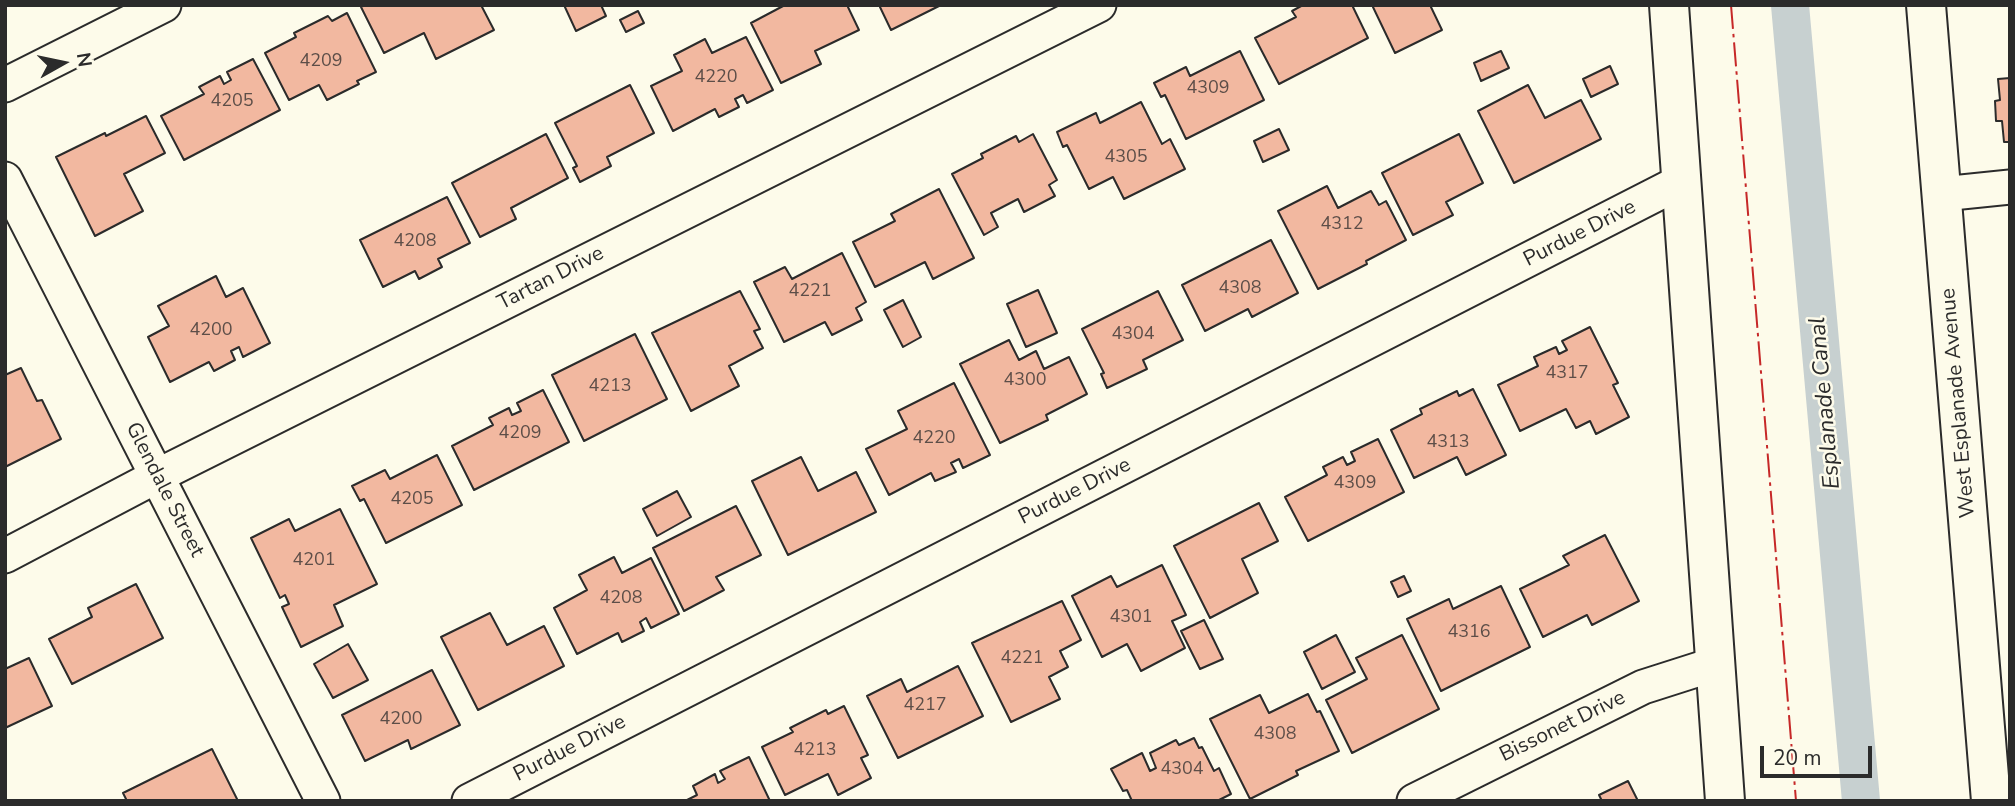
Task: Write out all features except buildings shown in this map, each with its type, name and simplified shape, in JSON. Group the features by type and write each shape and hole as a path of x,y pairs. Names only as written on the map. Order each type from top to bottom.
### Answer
{"main road":[{"path":"1669,5 1725,801"},
{"name":"West Esplanade Avenue","path":"1926,5 1991,801"}],"street":[{"path":"5,85 164,5"},
{"name":"Tartan Drive","path":"5,556 157,476 1099,5"},
{"name":"Glendale Street","path":"5,179 323,801"},
{"name":"Purdue Drive","path":"469,801 1680,183"},
{"path":"1942,194 2010,187"},
{"name":"Bissonet Drive","path":"1414,801 1643,687 1715,664"}],"waterway":[{"name":"Esplanade Canal","path":"1790,5 1861,801"}],"power":[{"path":"1731,5 1796,801"}]}
